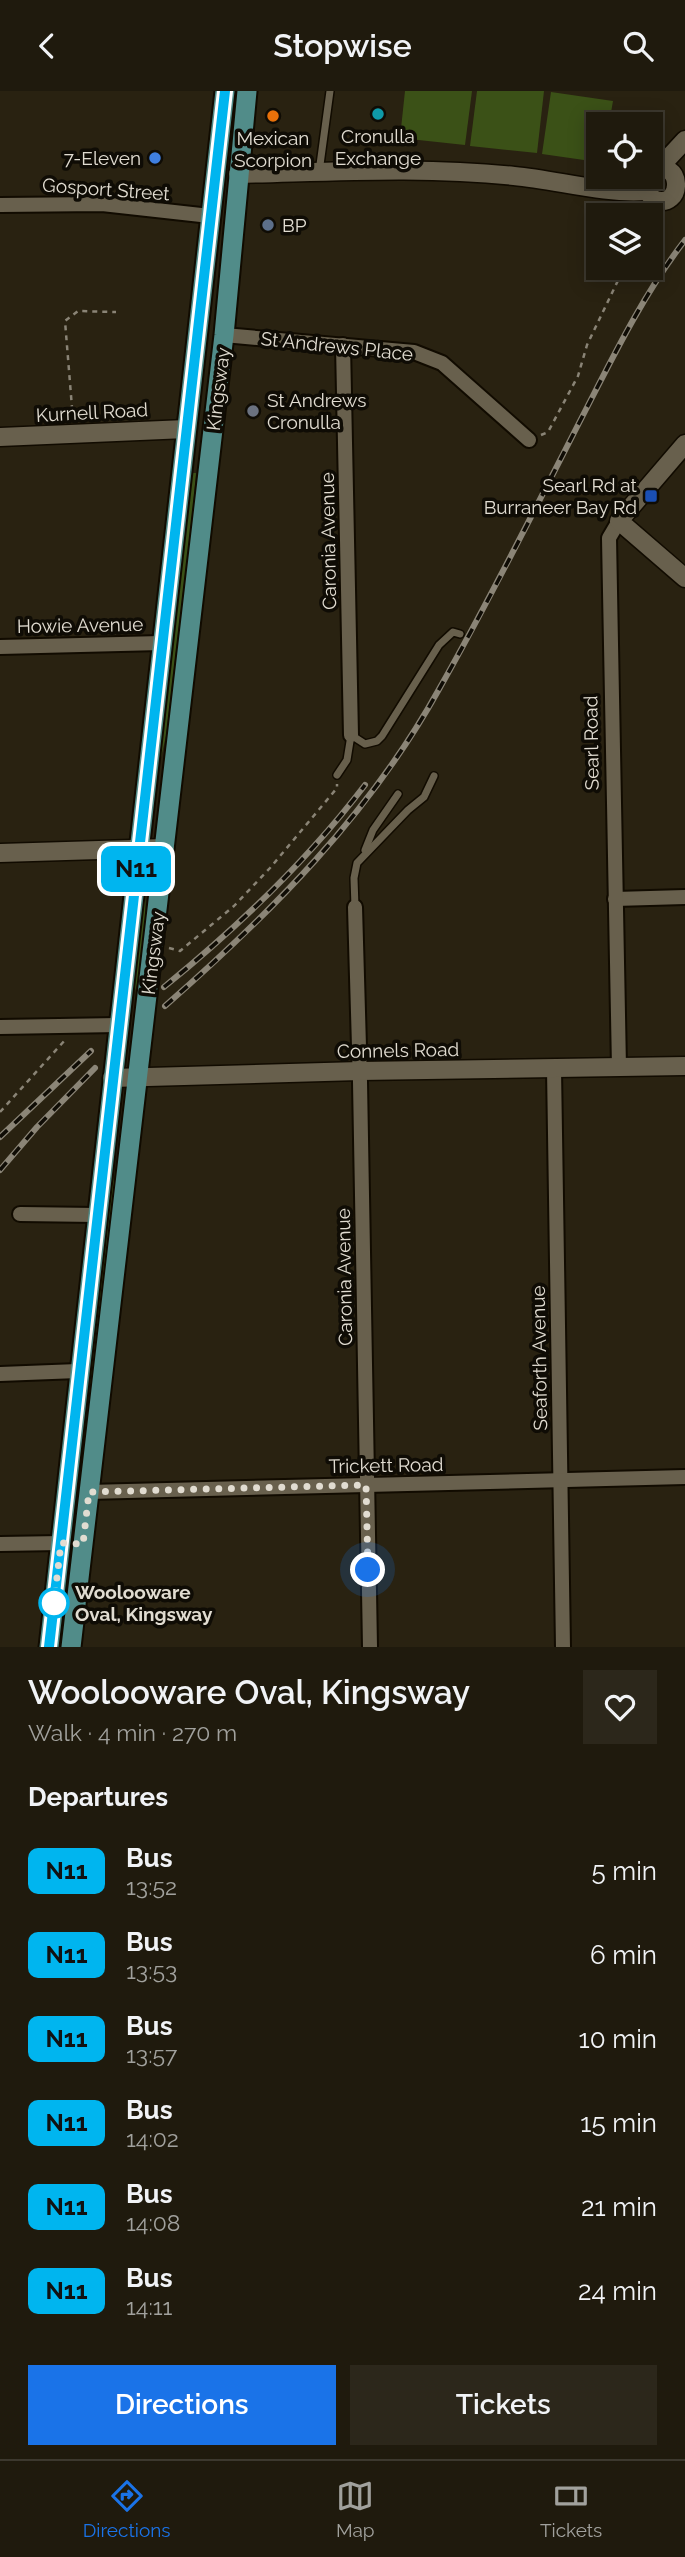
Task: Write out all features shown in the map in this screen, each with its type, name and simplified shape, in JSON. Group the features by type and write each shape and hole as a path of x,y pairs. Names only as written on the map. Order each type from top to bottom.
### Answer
{"main road":[{"name":"Kingsway","path":"48,1647 225,91"},
{"name":"Kingsway","path":"71,1647 224,335 247,91"},
{"path":"215,173 238,174"},
{"name":"St Andrews Place","path":"198,331 224,335"},
{"path":"61,1543 83,1544"}],"street":[{"path":"663,166 682,143"},
{"path":"238,174 480,174 515,176 586,187"},
{"path":"654,189 653,199 663,202 681,195 678,182 663,178"},
{"path":"600,189 620,192 627,189"},
{"name":"Gosport Street","path":"0,205 103,204 210,216"},
{"name":"St Andrews Place","path":"224,335 414,352 429,356 442,363 529,440"},
{"name":"Caronia Avenue","path":"343,345 351,736"},
{"name":"Kurnell Road","path":"0,437 186,429"},
{"name":"Searl Road","path":"619,1067 609,538 619,521 685,445"},
{"path":"619,521 685,578"},
{"name":"Howie Avenue","path":"0,647 161,643"},
{"path":"0,853 165,848"},
{"path":"615,899 685,897"},
{"name":"Caronia Avenue","path":"355,907 370,1647"},
{"path":"0,1027 118,1025"},
{"name":"Connels Road","path":"112,1078 685,1066"},
{"name":"Seaforth Avenue","path":"554,1069 563,1647"},
{"path":"20,1215 96,1215"},
{"path":"0,1374 78,1371"},
{"name":"Trickett Road","path":"89,1492 685,1477"},
{"path":"0,1544 61,1543"}],"lane":[{"path":"319,172 330,91"},
{"path":"337,775 346,760 351,736 365,744 382,737 439,645 453,632 460,634"},
{"path":"362,856 424,797 435,776"},
{"path":"355,907 355,869 373,830 398,794"}],"path":[{"path":"529,440 548,432 578,376 587,345 618,280"},
{"path":"74,434 65,321 78,311 116,312"},
{"path":"166,948 180,951 234,906 270,868 337,788 337,775"},
{"path":"0,1112 66,1041 68,1025"}],"green space":[{"path":"405,91 472,91 465,145 400,138"},
{"path":"477,91 544,91 537,153 470,146"},
{"path":"551,92 613,101 611,112 586,112 586,160 542,154"},
{"path":"190,473 196,473 193,507 166,736 158,770"},
{"path":"144,884 142,959 132,995"},
{"path":"114,1178 87,1427 79,1458 110,1193"}],"railway":[{"path":"165,1006 243,935 315,860 349,821 411,736 475,625 628,329 669,261 685,240"},
{"path":"164,987 270,892 320,840 365,785"},
{"path":"0,1137 91,1051"},
{"path":"0,1170 37,1127 95,1068"}],"bus line":[{"name":"N11","path":"49,1647 78,1371 225,91"}],"place":[{"name":"Cronulla Exchange","path":"378,114"},
{"name":"Mexican Scorpion","path":"273,116"},
{"name":"7-Eleven","path":"155,158"},
{"name":"BP","path":"268,225"},
{"name":"St Andrews Cronulla","path":"253,411"},
{"name":"Searl Rd at Burraneer Bay Rd","path":"651,496"},
{"name":"Woolooware Oval, Kingsway","path":"54,1603"}],"route":[{"path":"54,1603 61,1543 83,1544 89,1492 366,1485 368,1570"}]}
